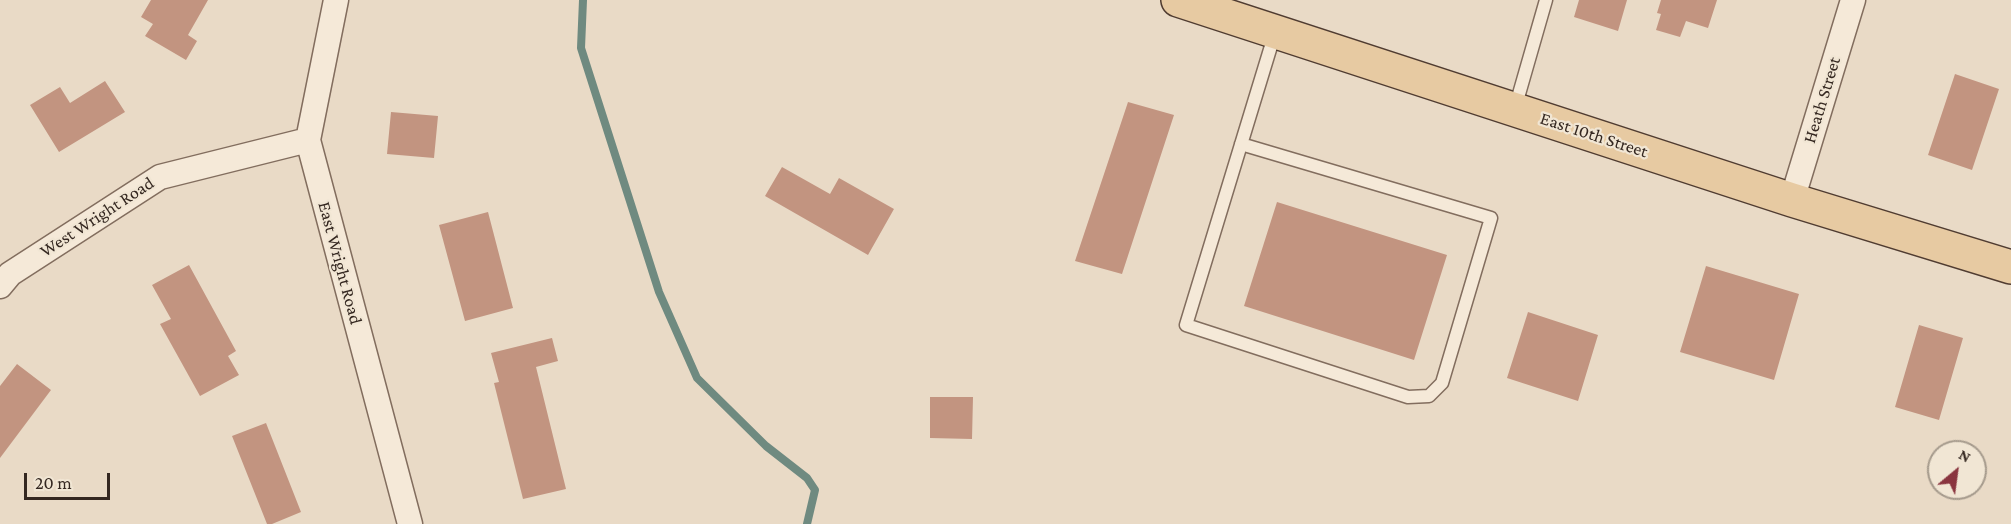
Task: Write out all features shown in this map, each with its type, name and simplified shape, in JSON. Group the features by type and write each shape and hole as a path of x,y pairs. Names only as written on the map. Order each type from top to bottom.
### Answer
{"main road":[{"name":"East 10th Street","path":"1178,0 1792,200 2011,267"}],"street":[{"name":"East Wright Road","path":"336,0 308,140 410,524"},
{"name":"Heath Street","path":"1792,200 1852,0"},
{"name":"West Wright Road","path":"0,286 10,274 160,177 308,140"}],"lane":[{"path":"1514,109 1546,0"},
{"path":"1241,144 1491,218 1442,383 1429,396 1408,397 1186,325 1275,32"}],"building":[{"path":"151,0 208,0 188,35 197,41 186,60 145,36 153,24 141,17"},
{"path":"1579,0 1627,0 1618,31 1574,17"},
{"path":"1661,0 1717,0 1708,28 1686,21 1680,37 1656,30 1661,14 1657,13"},
{"path":"1955,74 1999,89 1972,170 1928,155"},
{"path":"105,81 125,112 59,152 30,105 60,87 70,103"},
{"path":"1128,102 1174,115 1122,274 1075,261"},
{"path":"391,112 438,116 434,158 387,154"},
{"path":"782,167 830,194 839,178 894,209 868,255 765,196"},
{"path":"1277,202 1447,255 1414,360 1244,306"},
{"path":"488,212 513,308 465,321 439,225"},
{"path":"189,265 236,351 228,356 239,375 200,396 160,324 171,319 152,285"},
{"path":"1706,266 1799,294 1774,380 1680,352"},
{"path":"1528,312 1598,335 1578,401 1507,378"},
{"path":"1919,325 1963,338 1939,420 1895,407"},
{"path":"552,338 558,361 536,367 566,489 523,499 494,383 499,382 491,353"},
{"path":"17,364 51,390 0,458 0,386"},
{"path":"930,397 973,397 972,439 930,438"},
{"path":"266,423 301,512 272,524 267,524 232,436"}],"waterway":[{"path":"583,0 581,48 659,292 697,378 766,446 807,478 815,490 807,524"}]}
